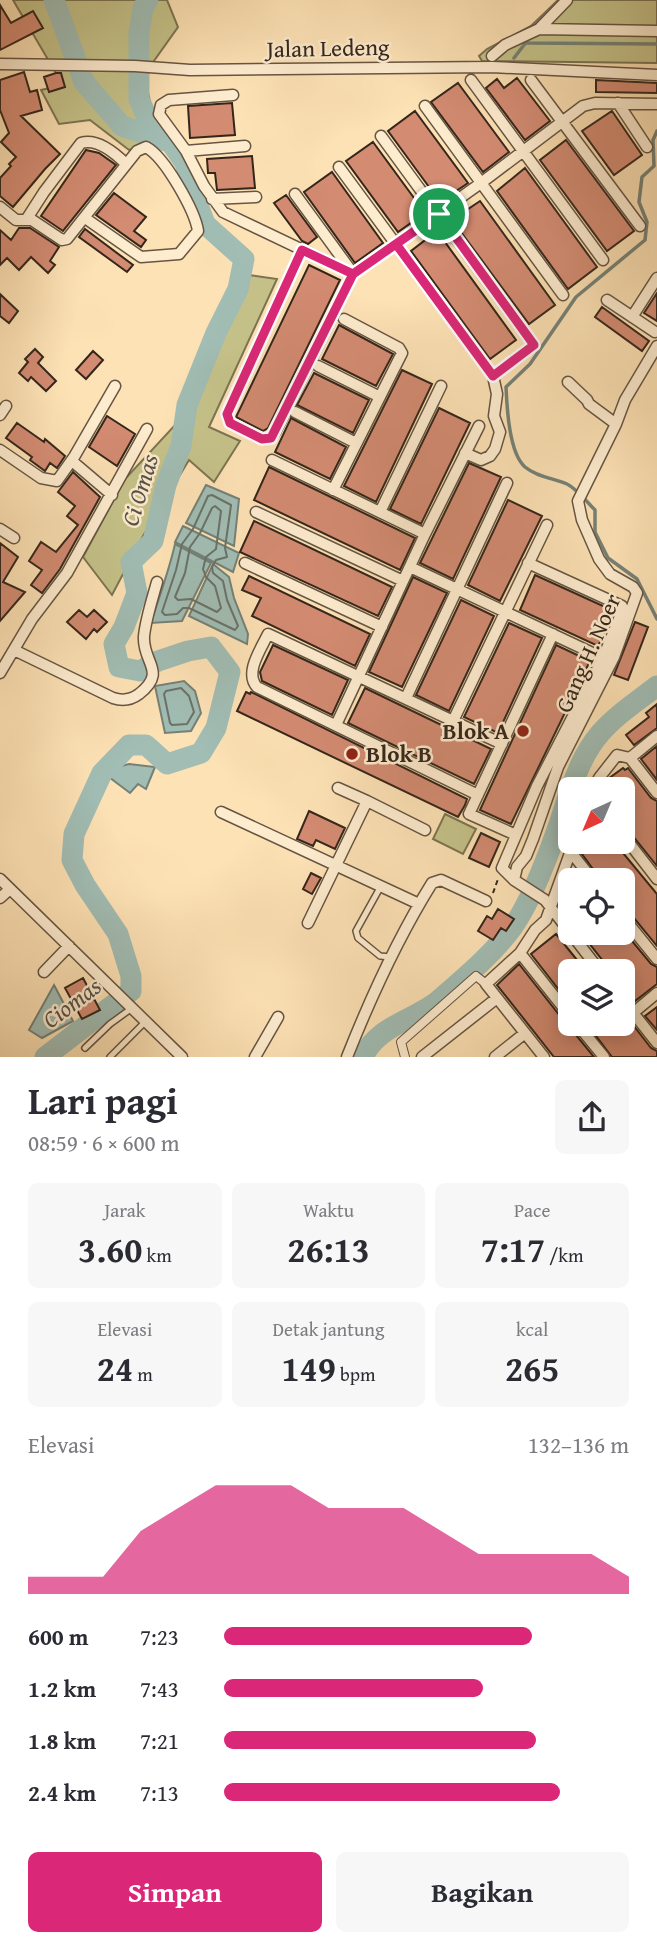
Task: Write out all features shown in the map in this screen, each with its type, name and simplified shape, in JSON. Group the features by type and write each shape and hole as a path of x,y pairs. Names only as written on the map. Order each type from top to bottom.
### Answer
{"street":[{"path":"536,31 568,0"},
{"path":"492,56 505,45 536,31 657,31"},
{"name":"Jalan Ledeng","path":"0,64 135,66 190,70 492,67 657,75"},
{"path":"471,80 603,260"},
{"path":"531,80 640,226"},
{"path":"233,95 169,100 161,105 159,114 186,151 212,199 223,212 353,274"},
{"path":"302,250 227,414 230,423 262,439 271,438 275,432 353,274 439,214 583,106 595,103 657,104"},
{"path":"618,103 646,147"},
{"path":"425,106 564,295"},
{"path":"380,136 534,345 493,376"},
{"path":"26,220 81,143 97,143 126,164"},
{"path":"186,151 245,146"},
{"path":"0,207 16,220 32,220 62,240 71,237 85,218 126,164 142,148 151,150 167,167 197,225 196,234 179,254 141,257 85,218"},
{"path":"339,167 493,376 497,394 494,416 500,432 495,449 490,456 481,460 466,453"},
{"path":"295,194 353,274"},
{"path":"212,199 256,197"},
{"path":"632,317 657,278"},
{"path":"607,300 655,332"},
{"path":"333,489 402,353 399,348 344,319"},
{"name":"Gang H. Noer","path":"517,882 517,867 526,856 533,839 558,767 614,657 637,593 633,587 604,568 589,537 578,501 625,400 657,346"},
{"path":"318,366 380,397"},
{"path":"568,382 589,404 615,424"},
{"path":"0,450 41,478 57,481 115,386"},
{"path":"380,512 441,386"},
{"path":"295,412 356,443"},
{"path":"336,725 425,534 479,426"},
{"path":"0,673 32,619 67,573 147,429"},
{"path":"72,460 112,495"},
{"path":"272,460 425,534"},
{"path":"406,698 507,483"},
{"path":"256,512 403,582"},
{"path":"453,721 547,525"},
{"path":"0,529 14,538"},
{"path":"245,563 383,627"},
{"path":"528,564 622,607 623,614 537,786 502,868 547,903 591,959"},
{"path":"410,567 603,657"},
{"path":"14,650 119,700 135,697 153,678 154,670 144,642 145,627 157,582"},
{"path":"478,795 257,687 251,672 268,634 502,744"},
{"path":"513,841 469,814 553,634"},
{"path":"630,758 657,736"},
{"path":"600,777 617,755 630,758 657,793"},
{"path":"338,788 425,830"},
{"path":"309,923 367,801"},
{"path":"221,812 419,904"},
{"path":"635,851 657,879"},
{"path":"486,984 520,953 545,920 547,903 568,854"},
{"path":"0,879 182,1057"},
{"path":"347,1057 419,904 432,883 436,880 486,901"},
{"path":"0,898 10,889"},
{"path":"635,932 657,959"},
{"path":"44,972 69,946"},
{"path":"520,953 558,1001"},
{"path":"405,1057 401,1042 476,976 486,984 544,1057"},
{"path":"635,1011 657,993"},
{"path":"422,1057 497,998"},
{"path":"635,1016 657,1043"},
{"path":"255,1057 278,1017"},
{"path":"495,1057 525,1033"},
{"path":"587,1036 604,1057"}],"lane":[{"path":"381,886 356,931 358,938 380,956 393,958"},
{"path":"85,1048 110,1024 137,1013"},
{"path":"110,1057 137,1013"}],"path":[{"path":"486,901 492,898 502,868"}],"shaded area":[{"path":"13,0 167,0 178,27 144,75 159,141 129,150 90,120 59,124 41,90 63,85"},
{"path":"558,0 657,0 657,63 482,61 479,56 487,49 531,26"},
{"path":"249,275 277,279 209,427 240,441 214,482 189,460 143,536 112,595 83,557 125,479 190,409"},
{"path":"445,814 476,829 463,854 433,839"}],"water":[{"path":"206,485 239,499 234,546 186,523"},
{"path":"183,526 239,553 233,572 175,542"},
{"path":"175,544 211,563 182,621 151,623 167,574"},
{"path":"213,564 229,577 248,634 247,644 189,616"},
{"path":"184,681 195,691 201,713 191,731 165,733 155,686"},
{"path":"129,764 155,767 146,789 138,784 130,793 105,774"},
{"path":"54,985 73,1021 42,1038 29,1030"}],"building":[{"path":"0,5 11,23 33,11 43,28 0,50"},
{"path":"24,72 30,92 37,90 42,110 21,116 60,154 13,207 0,196 0,178 16,157 1,142 9,133 0,110 0,80"},
{"path":"61,73 65,87 49,92 44,77"},
{"path":"517,78 550,121 525,140 486,88 497,79 504,88"},
{"path":"596,80 657,83 657,93 596,92"},
{"path":"458,83 509,152 483,172 431,102"},
{"path":"232,103 235,135 190,138 188,106"},
{"path":"415,111 468,183 440,202 388,131"},
{"path":"612,111 642,155 614,175 582,131"},
{"path":"566,140 634,231 607,251 540,160"},
{"path":"373,142 425,213 398,232 346,161"},
{"path":"86,150 99,153 116,165 63,231 41,216"},
{"path":"252,156 255,188 217,190 215,173 208,173 207,159"},
{"path":"525,168 597,267 568,289 497,191"},
{"path":"332,172 383,243 355,263 304,192"},
{"path":"114,193 146,217 134,231 146,240 141,247 96,215"},
{"path":"286,195 317,237 308,244 302,241 274,203"},
{"path":"480,201 555,305 529,324 452,220"},
{"path":"19,228 30,228 59,247 50,261 55,265 48,273 31,257 19,270 7,258 0,265 0,230 11,240"},
{"path":"85,229 133,265 127,272 79,237"},
{"path":"437,231 516,340 490,359 411,251"},
{"path":"309,265 340,280 268,428 263,431 236,417"},
{"path":"657,293 657,321 644,313"},
{"path":"0,294 18,311 9,323 0,316"},
{"path":"602,307 649,341 642,351 595,317"},
{"path":"339,325 393,354 376,386 322,359"},
{"path":"35,349 43,357 38,363 56,381 46,391 31,377 28,381 19,373 28,362 25,359"},
{"path":"93,351 103,360 86,379 76,370"},
{"path":"402,370 432,384 376,502 344,486"},
{"path":"314,373 369,400 353,433 297,405"},
{"path":"439,408 470,423 421,524 390,509"},
{"path":"107,416 135,434 117,466 89,447"},
{"path":"291,418 346,447 330,479 275,452"},
{"path":"17,423 44,442 45,439 65,456 57,468 50,463 45,471 30,460 32,457 6,438"},
{"path":"469,463 501,477 453,579 420,563"},
{"path":"269,467 415,538 400,570 254,500"},
{"path":"73,472 100,497 60,569 42,593 31,585 42,570 29,561 41,542 56,552 78,525 67,516 75,506 58,492"},
{"path":"508,500 542,516 500,601 468,585"},
{"path":"254,521 392,587 378,616 240,552"},
{"path":"0,543 18,557 3,582 25,592 0,621"},
{"path":"535,575 614,611 598,646 520,610"},
{"path":"249,576 370,634 355,666 252,616 261,598 242,590"},
{"path":"413,577 447,593 402,687 369,672"},
{"path":"461,600 494,616 449,711 416,695"},
{"path":"79,610 87,617 94,610 107,622 97,632 94,629 86,639 67,622"},
{"path":"635,622 648,627 628,680 614,675"},
{"path":"509,623 542,638 498,733 464,717"},
{"path":"273,645 348,680 332,715 262,681 260,672"},
{"path":"556,645 590,661 511,824 480,810"},
{"path":"365,688 491,749 474,784 348,723"},
{"name":"Blok B","path":"246,692 251,692 467,799 465,805 458,817 237,711"},
{"path":"657,704 657,728 634,745 626,735 649,717 646,713"},
{"path":"657,746 657,780 641,759"},
{"path":"623,768 628,768 635,777 611,777"},
{"path":"635,777 651,798 657,801 657,866 635,839"},
{"path":"309,811 345,828 335,849 316,840 313,846 297,839"},
{"path":"481,833 500,842 489,867 469,858"},
{"path":"582,854 624,854 657,894 657,946 635,919 635,868 592,868"},
{"path":"311,873 321,878 312,894 303,889"},
{"path":"498,909 514,919 506,931 501,928 493,940 478,931 487,916 492,919"},
{"path":"556,934 558,945 565,945 576,959 558,959 558,989 531,954"},
{"path":"590,945 635,945 651,964 657,967 657,984 635,1001 635,959 602,959"},
{"path":"519,964 558,1013 558,1036 577,1036 594,1057 554,1057 497,985"},
{"path":"83,978 100,1010 82,1019 65,988"},
{"path":"657,1007 657,1030 645,1016"},
{"path":"635,1028 651,1048 657,1051 657,1057 612,1057 596,1036 635,1036"}],"waterway":[{"path":"54,0 84,82 122,126 169,142"},
{"name":"Ci Omas","path":"45,1057 131,991 131,976 118,934 85,885 72,860 74,834 102,773 129,745 146,745 167,764 201,753 216,728 230,672 211,647 158,661 140,671 119,667 114,644 124,627 137,593 131,562 153,541 166,485 181,446 187,405 216,333 238,289 244,259 205,224 185,163 146,115 139,99 139,33 143,8 148,0"},
{"path":"532,28 549,11"},
{"path":"514,58 527,41"},
{"path":"527,43 657,44"},
{"path":"657,131 653,140 654,166 642,177 639,202 647,222 645,240 576,297 530,364 506,387 512,441 520,460 535,473 571,486 595,510 595,532 608,558 637,579 657,619"},
{"path":"575,777 586,754 604,729 657,686"},
{"path":"363,1057 378,1037 439,1000 504,938 521,914 537,881 558,825"}],"place":[{"name":"Blok A","path":"523,731"},
{"name":"Blok B","path":"352,754"}],"route":[{"path":"439,214 353,274 302,250 227,414 230,423 262,439 271,438 353,274 396,244 493,376 534,345 439,214"}],"water label":[{"name":"Ciomas","path":"72,1003"}]}
